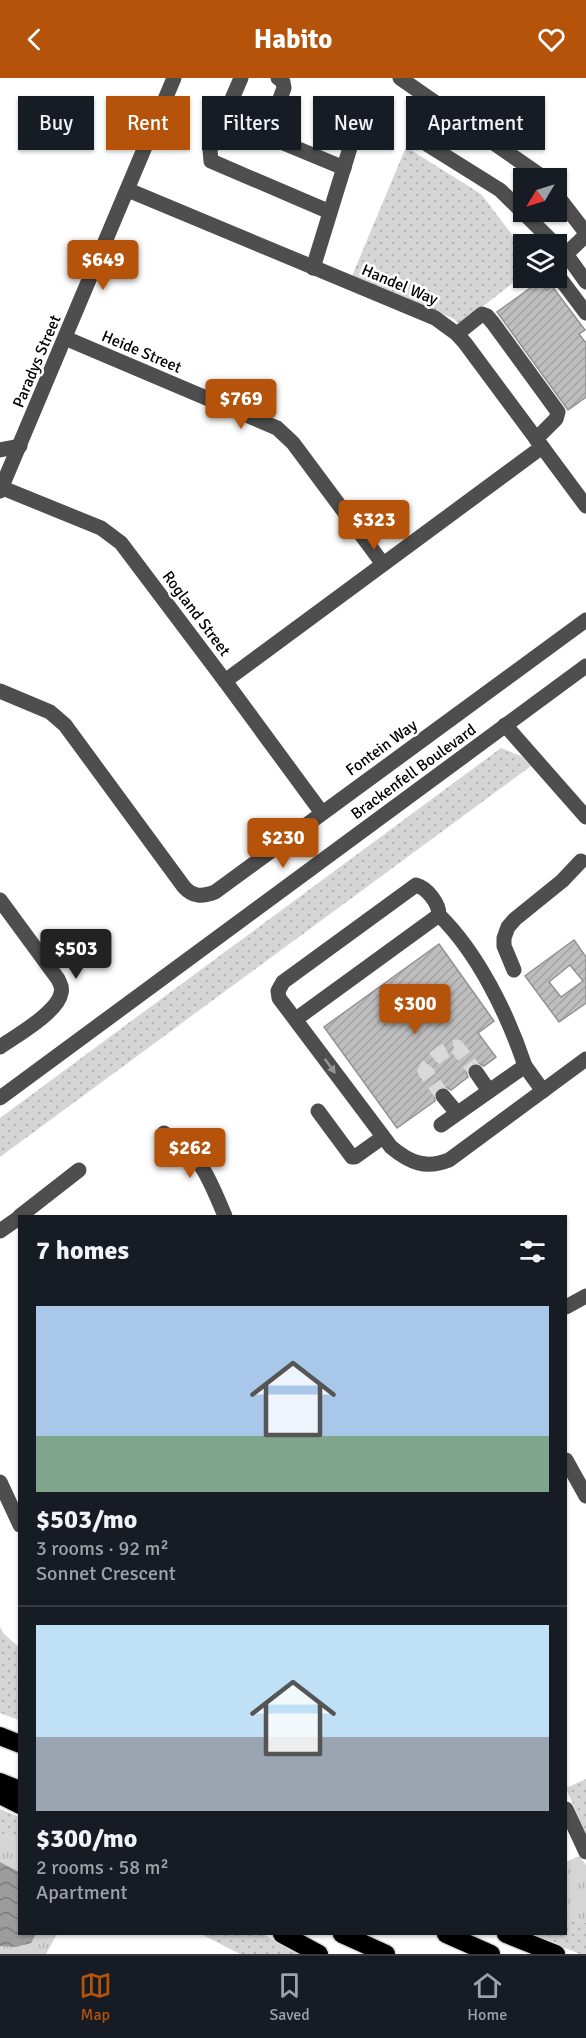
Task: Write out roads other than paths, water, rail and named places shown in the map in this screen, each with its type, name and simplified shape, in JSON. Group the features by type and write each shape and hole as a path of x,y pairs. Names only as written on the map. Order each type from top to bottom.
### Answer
{"highway":[{"path":"0,1736 18,1743"},
{"path":"0,1782 18,1789"},
{"path":"0,1796 18,1804"},
{"path":"284,1935 319,1954"},
{"path":"344,1935 386,1954"},
{"path":"448,1935 491,1954"},
{"path":"508,1935 556,1954"}],"street":[{"name":"Paradys Street","path":"0,489 174,78"},
{"path":"241,78 210,150 211,161 330,212"},
{"path":"278,78 283,82 284,88 269,128 269,134 274,139 344,168"},
{"path":"400,78 426,96"},
{"path":"314,268 349,150"},
{"path":"436,150 500,190 541,234"},
{"path":"504,150 531,168"},
{"name":"Handel Way","path":"128,190 435,318 457,334 586,506"},
{"path":"567,209 586,234 567,246"},
{"path":"567,262 586,282"},
{"path":"567,288 586,313"},
{"path":"225,681 383,564 539,443 556,419 558,412 487,316 482,314 457,334"},
{"name":"Heide Street","path":"65,338 277,428 293,442 383,564"},
{"path":"0,450 20,446"},
{"name":"Rogland Street","path":"0,489 101,528 111,534 133,557 322,813"},
{"name":"Fontein Way","path":"0,691 50,712 66,725 175,876 189,892 196,896 205,896 215,892 586,620"},
{"name":"Brackenfell Boulevard","path":"0,1098 586,666"},
{"path":"505,725 586,817"},
{"path":"584,858 586,878"},
{"path":"514,970 504,946 508,927 562,881 584,858"},
{"path":"543,1091 525,1066 497,998 455,931 439,915 437,905 425,890 416,885 283,982 278,995 383,1137 397,1152 415,1163 428,1166 440,1164 458,1154 543,1091 586,1059"},
{"path":"0,900 58,979 62,988 54,1008 0,1047"},
{"path":"296,1019 439,915"},
{"path":"441,1125 525,1066"},
{"path":"476,1072 489,1091"},
{"path":"443,1096 457,1113"},
{"path":"318,1111 352,1157 383,1137"},
{"path":"164,1133 185,1146 196,1157 208,1176 225,1215"},
{"path":"23,1215 79,1170"},
{"path":"0,1232 18,1219"},
{"path":"567,1306 586,1296"},
{"path":"567,1462 586,1496"},
{"path":"0,1482 18,1522"},
{"path":"567,1811 586,1852"}],"water":[{"path":"0,1862 18,1871 18,1935 35,1935 31,1943 16,1947 0,1946"}],"tunnel":[{"path":"443,1096 425,1071 438,1055 457,1047 476,1072"}]}
